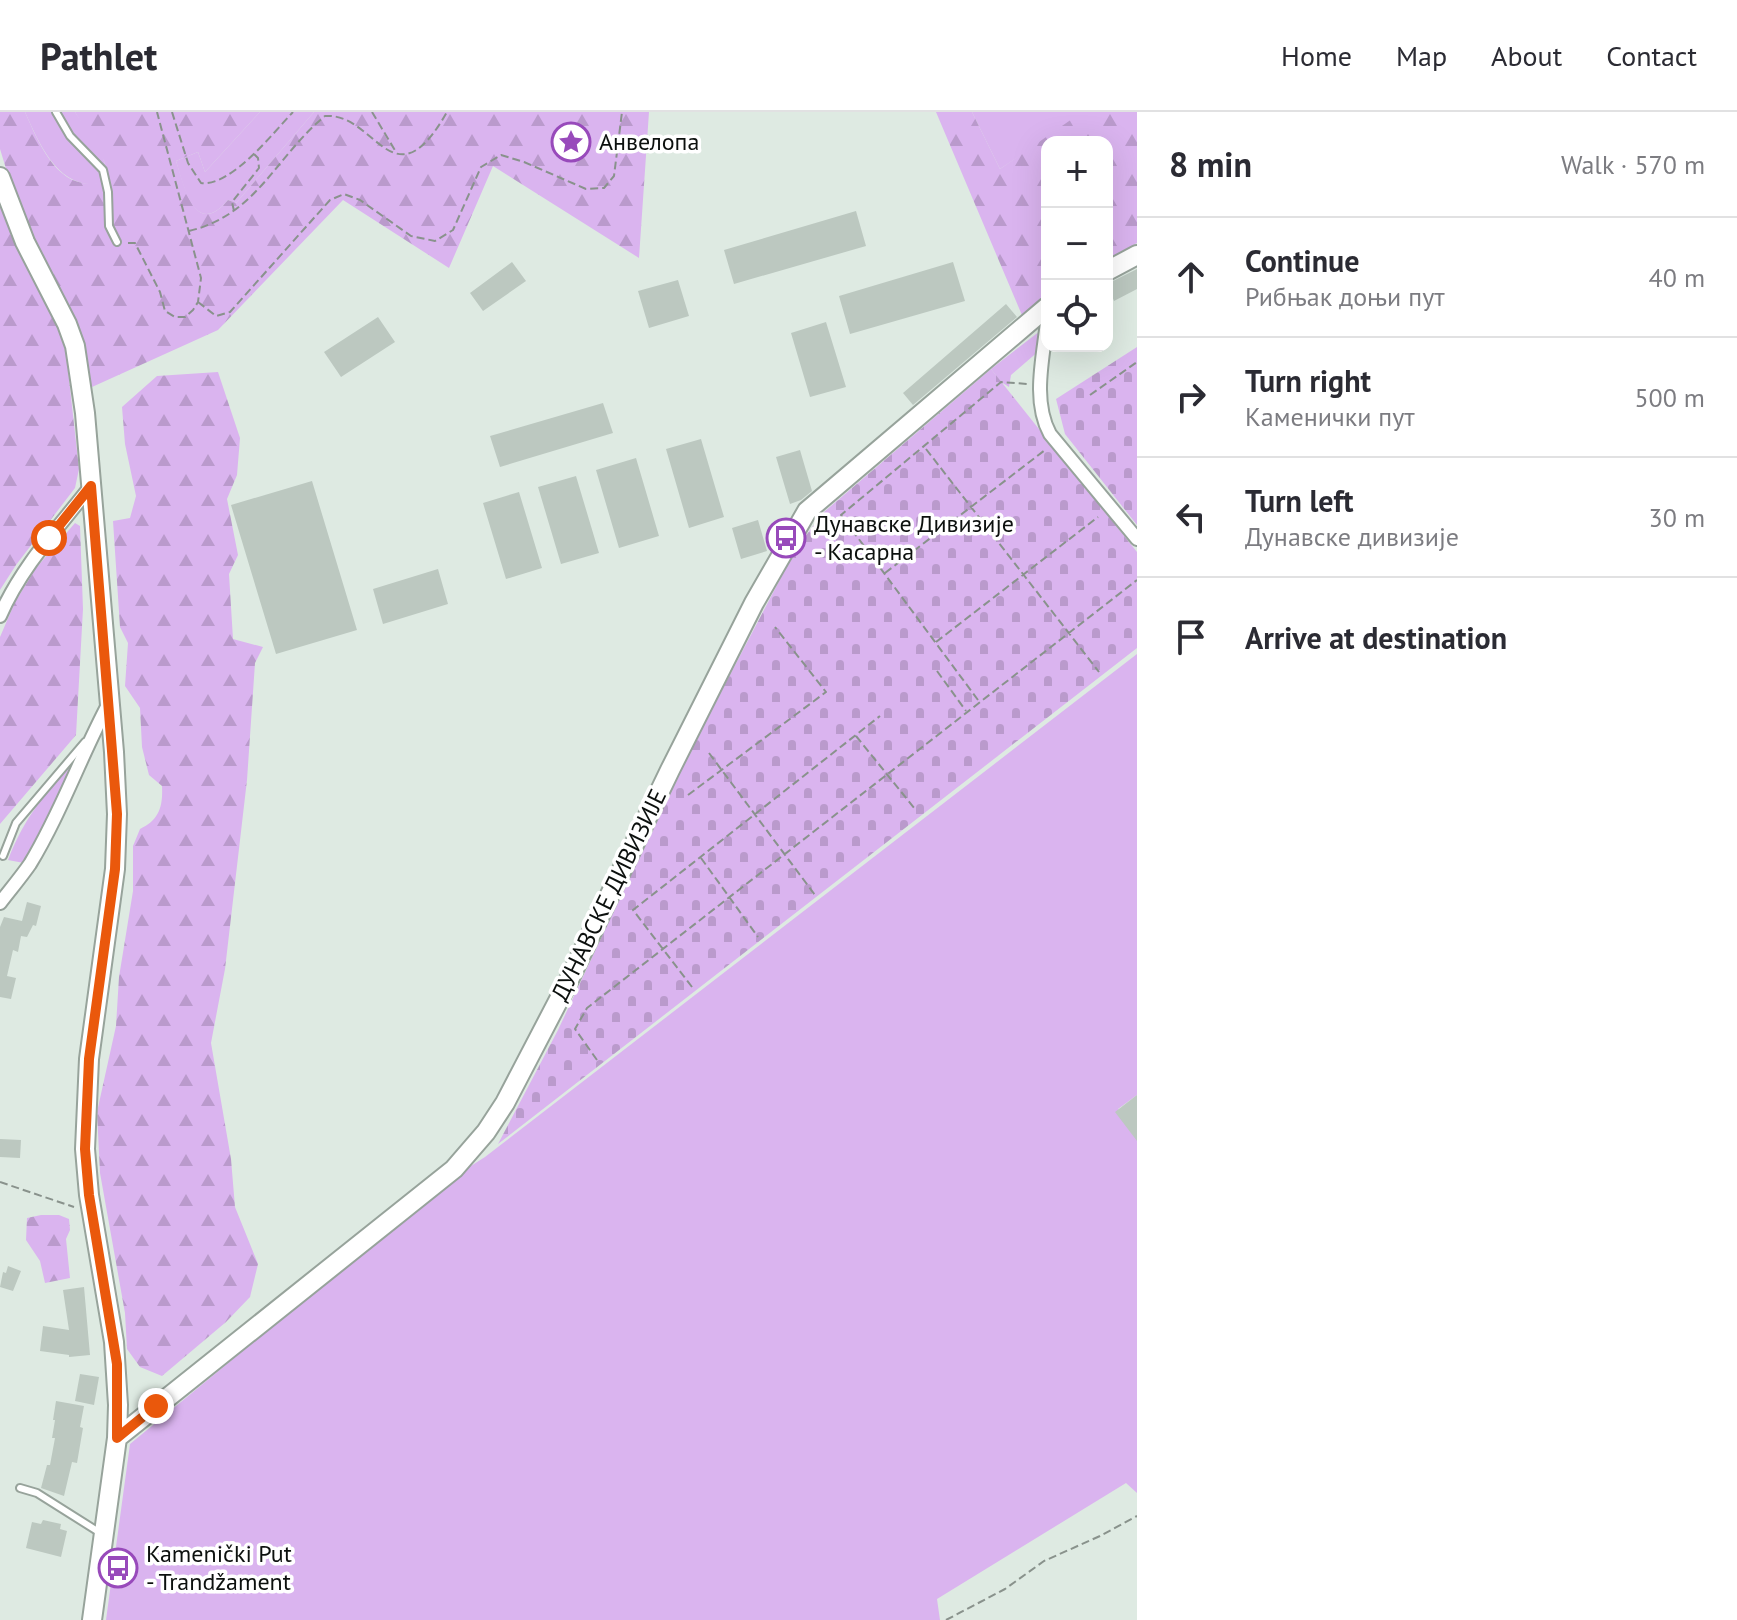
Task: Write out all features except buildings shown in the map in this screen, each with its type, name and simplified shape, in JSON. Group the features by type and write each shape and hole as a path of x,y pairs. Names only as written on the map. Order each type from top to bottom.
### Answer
{"street":[{"path":"0,177 25,242 75,346 91,486 117,814 115,869 89,1059 85,1149 89,1195 117,1364 117,1438 92,1620"},
{"path":"1113,268 1137,255"},
{"name":"ДУНАВСКЕ ДИВИЗИЈЕ","path":"117,1438 454,1169 486,1132 505,1103 560,999 754,603 807,511 1041,312"},
{"path":"1044,352 1041,411 1050,434 1137,539"},
{"path":"0,616 49,538 91,486"},
{"path":"0,903 29,865 49,829 109,703"}],"lane":[{"path":"56,112 70,136 103,170 108,192 109,226 117,242"},
{"path":"3,856 16,823 93,733"},
{"path":"20,1488 37,1493 104,1536"}],"path":[{"path":"117,242 135,243 160,292 165,311 175,317 185,317 198,302 201,278 194,261 157,112"},
{"path":"172,112 188,163 201,183 210,185 237,169 293,112"},
{"path":"372,112 396,153"},
{"path":"189,231 212,226 253,195 325,116 344,118 396,153 420,149 432,138 447,112"},
{"path":"198,302 216,316 230,312 330,200 344,194 360,200 411,236 435,241 453,230 481,167 501,155 586,189 604,188 614,176 622,112"},
{"path":"234,211 232,202 259,168 258,158 253,153"},
{"path":"1090,395 1137,362"},
{"path":"980,702 841,515 1001,382 1041,384"},
{"path":"925,447 1099,672"},
{"path":"884,574 1048,449"},
{"path":"935,642 1098,517"},
{"path":"571,1037 587,1008 1137,580"},
{"path":"688,795 826,692 775,627"},
{"path":"937,671 967,712"},
{"path":"692,987 633,910 880,716"},
{"path":"856,736 915,809"},
{"path":"709,753 815,895"},
{"path":"701,858 758,937"},
{"path":"575,1029 597,1060"},
{"path":"0,1182 84,1211"},
{"path":"946,1620 1005,1589 1044,1561 1137,1516"}],"green space":[{"path":"0,112 25,112 54,165 64,175 90,184 106,181 108,174 104,161 75,112 260,112 205,172 198,152 176,161 193,205 199,212 207,214 217,211 228,200 236,203 314,112 649,112 639,258 493,166 449,268 343,200 218,330 92,387 19,211 0,149"},
{"path":"25,112 75,112 102,154 106,182 90,184 65,175 45,153"},
{"path":"260,112 314,112 236,203 228,200 217,211 207,214 199,212 187,195 176,161 198,152 205,172"},
{"path":"936,112 972,112 1000,169 1041,140 1041,303 1024,320"},
{"path":"972,112 1082,112 1050,136 1041,136 1041,142 1000,169"},
{"path":"1082,112 1137,112 1137,243 1113,256 1113,136 1047,136"},
{"path":"0,201 17,246 58,327 66,352 79,469 75,488 0,590"},
{"path":"1040,331 1040,350 1011,375 1009,387 1001,382 991,369"},
{"path":"1137,347 1137,525 1065,434 1056,399"},
{"path":"991,369 1137,552 1137,648 498,1144 558,1030 680,770 797,547 824,512"},
{"path":"218,372 240,438 237,475 227,499 238,555 229,574 233,639 263,647 255,663 247,780 225,969 211,1043 231,1159 235,1207 258,1264 250,1297 226,1322 162,1376 140,1367 127,1349 125,1313 100,1173 97,1112 116,1026 119,977 133,891 133,846 140,829 152,821 158,812 162,794 162,786 149,775 142,747 140,708 125,686 128,643 120,627 113,521 130,518 136,496 125,444 122,407 157,376"},
{"path":"75,523 80,526 83,609 76,735 0,824 0,637 15,602 36,568"},
{"path":"1137,654 1137,1095 1118,1109 1137,1135 1137,1493 1126,1483 937,1599 940,1620 106,1620 130,1444 452,1178 485,1157"},
{"path":"75,762 45,828 24,863 8,860 36,807"},
{"path":"59,1215 69,1219 70,1230 66,1239 70,1278 45,1283 40,1261 26,1240 27,1218"}],"place":[{"name":"Анвелопа","path":"571,142"},
{"name":"Дунавске Дивизије - Касарна","path":"786,538"},
{"name":"Kamenički Put - Trandžament","path":"118,1568"}],"route":[{"path":"49,538 91,486 117,814 115,869 85,1099 85,1149 89,1195 117,1364 117,1438 156,1406"}]}
